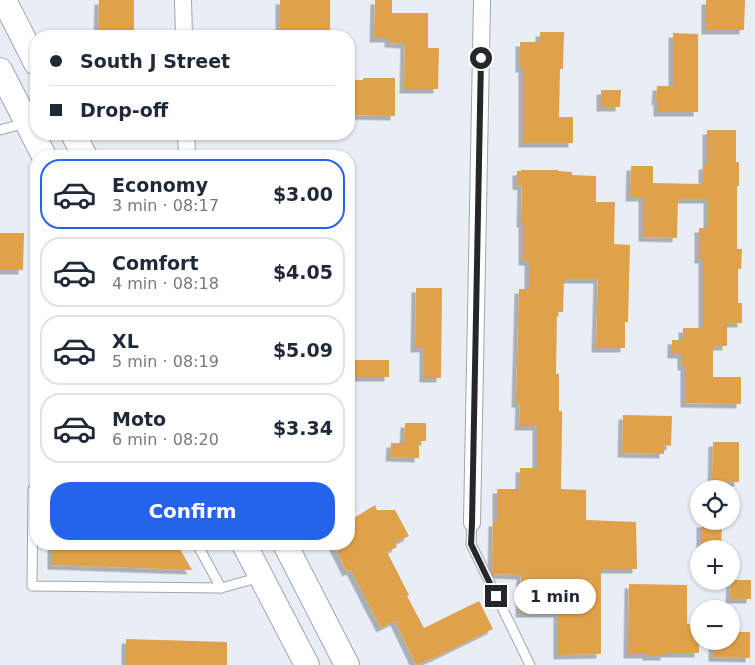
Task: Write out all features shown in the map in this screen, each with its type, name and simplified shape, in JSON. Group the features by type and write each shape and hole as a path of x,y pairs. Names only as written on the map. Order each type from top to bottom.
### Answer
{"main road":[{"path":"4,0 30,51"},
{"path":"0,70 30,128"},
{"path":"247,550 307,665"},
{"path":"288,550 347,665"}],"street":[{"path":"183,0 184,30"},
{"path":"472,523 482,0"}],"lane":[{"path":"0,130 27,122"},
{"path":"472,523 471,544 530,665"},
{"path":"32,550 32,586 221,588 262,577"},
{"path":"201,550 221,588"}],"building":[{"path":"99,0 134,0 134,30 98,30"},
{"path":"280,0 330,0 330,30 280,30"},
{"path":"375,0 392,0 392,13 428,13 428,48 439,48 438,89 404,89 405,44 389,43 389,38 374,38"},
{"path":"706,0 745,0 744,30 706,30"},
{"path":"540,32 564,32 563,69 560,69 559,117 573,117 573,143 523,143 523,68 520,68 520,42 540,42"},
{"path":"673,33 698,34 698,112 658,112 658,101 656,101 657,86 673,86"},
{"path":"363,78 395,78 395,116 355,115 355,80 363,80"},
{"path":"601,90 621,90 620,107 601,107"},
{"path":"707,130 736,130 736,162 739,162 737,249 742,249 741,269 738,269 738,303 742,303 742,323 727,323 727,346 713,346 713,377 741,377 741,404 685,403 685,366 682,366 682,354 672,354 672,340 683,340 683,328 703,328 703,259 699,259 699,228 708,228 708,199 678,199 677,238 643,237 643,197 630,197 631,166 653,166 653,183 703,184 703,165 707,165"},
{"path":"558,170 572,172 572,175 596,176 596,202 615,202 614,244 630,245 628,322 625,322 625,348 596,348 598,279 564,279 563,312 557,312 556,374 559,374 559,411 562,411 561,489 586,490 586,520 636,522 637,569 601,569 601,654 558,655 558,613 520,613 521,575 492,574 493,522 497,522 497,489 520,489 520,468 537,468 537,426 519,426 520,403 516,403 519,289 529,289 529,261 523,261 522,186 517,185 517,171"},
{"path":"0,233 24,233 23,270 0,270"},
{"path":"416,288 442,288 441,378 424,378 424,348 415,348"},
{"path":"355,360 389,360 389,377 355,377"},
{"path":"623,415 672,416 671,446 664,445 664,454 622,453"},
{"path":"405,423 426,423 426,441 419,441 419,458 390,457 391,443 404,443"},
{"path":"713,442 739,442 739,480 712,480"},
{"path":"375,505 377,510 395,510 409,536 395,543 397,547 387,552 424,628 479,601 493,629 416,665 395,621 381,628 351,570 347,572 336,550 355,550 355,517"},
{"path":"701,530 722,530 721,540 701,540"},
{"path":"52,550 180,550 192,570 52,565"},
{"path":"740,580 751,580 751,599 730,599 730,590 740,590"},
{"path":"629,584 687,585 687,624 690,624 690,650 699,650 699,653 665,653 665,656 628,654"},
{"path":"740,632 750,632 750,658 713,657 713,650 740,650"},
{"path":"126,639 227,642 227,665 126,665"}],"route":[{"path":"481,58 471,544 496,596"}]}
